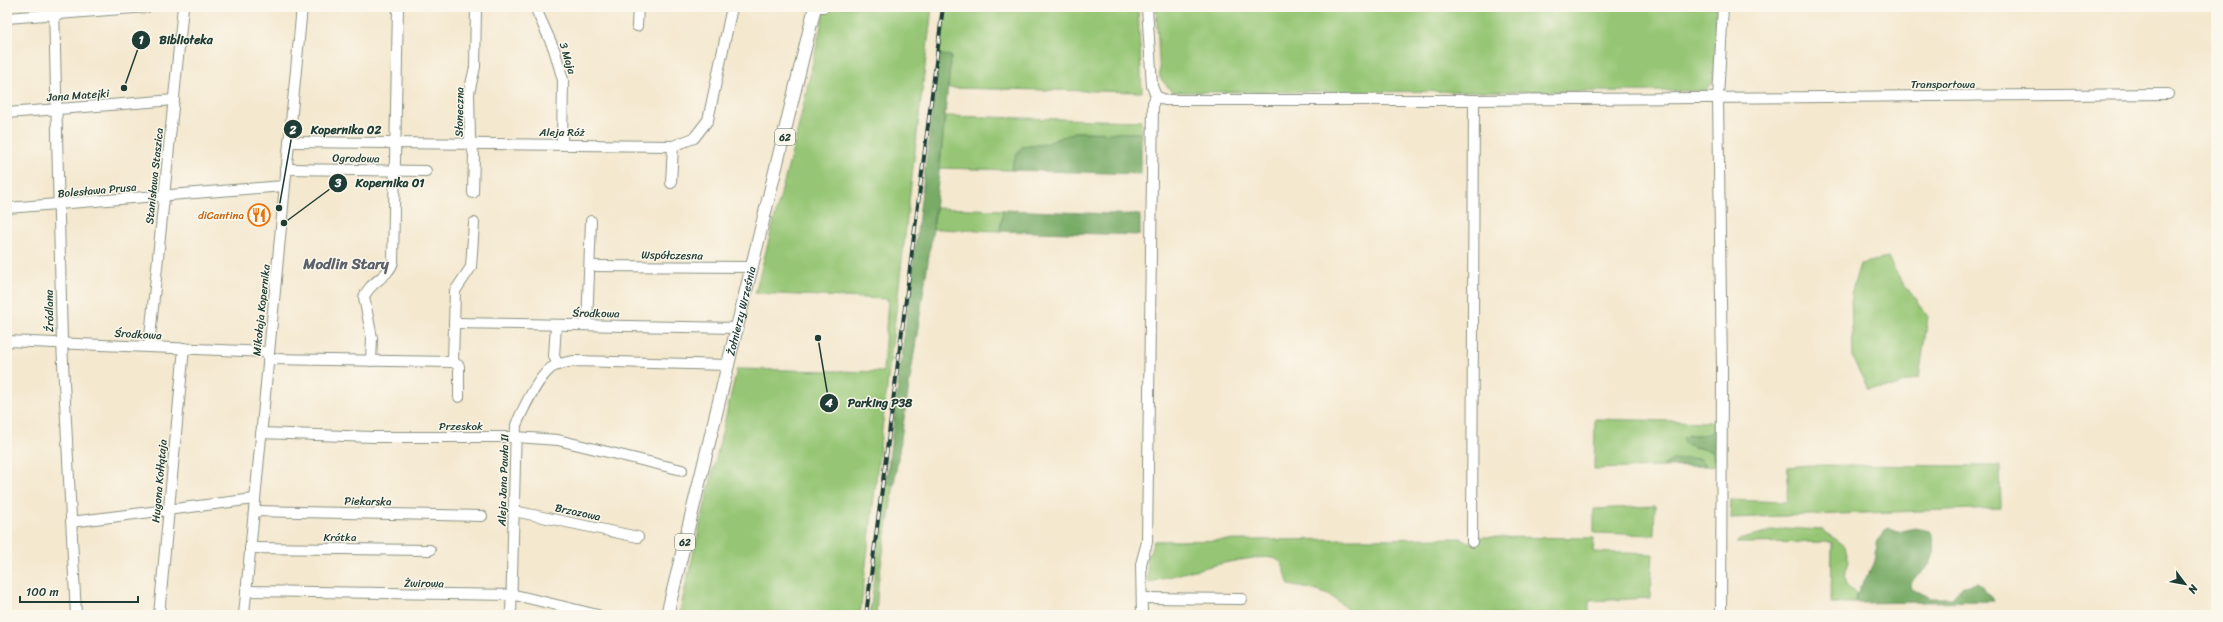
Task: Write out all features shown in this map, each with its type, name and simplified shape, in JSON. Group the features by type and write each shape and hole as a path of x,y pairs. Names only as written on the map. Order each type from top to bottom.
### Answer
{"main road":[{"name":"Żołnierzy Września","path":"667,615 816,7"}],"street":[{"path":"7,18 55,11 147,7"},
{"name":"Stanisława Staszica","path":"149,347 183,7"},
{"name":"Mikołaja Kopernika","path":"244,615 302,7"},
{"path":"371,361 372,338 364,298 371,286 391,267 393,262 398,7"},
{"name":"Słoneczna","path":"473,193 474,155 471,144 469,93 475,67 476,7"},
{"name":"3 Maja","path":"535,7 554,49 563,80 562,143"},
{"path":"637,26 638,7"},
{"name":"Aleja Róż","path":"289,142 471,144 562,143 673,146 694,138 708,120 732,7"},
{"path":"816,7 824,7"},
{"path":"1142,615 1142,555 1147,542 1153,103 1156,96 1152,86 1147,7"},
{"path":"1721,615 1722,369 1718,98 1723,7"},
{"name":"Źródlana","path":"55,11 62,342 76,615"},
{"name":"Transportowa","path":"1156,96 1165,100 1474,100 2168,94"},
{"name":"Jana Matejki","path":"7,113 174,100"},
{"path":"1472,542 1474,100"},
{"path":"671,183 673,146"},
{"name":"Ogrodowa","path":"286,169 426,171"},
{"name":"Bolesława Prusa","path":"7,208 59,206 284,186"},
{"path":"587,325 591,221"},
{"path":"459,397 459,366 453,362 455,290 471,267 474,223"},
{"name":"Współczesna","path":"590,266 752,268"},
{"name":"Środkowa","path":"454,323 738,328"},
{"path":"556,325 554,356 558,365"},
{"name":"Środkowa","path":"7,341 184,348 268,356 371,361 453,362"},
{"name":"Hugona Kołłątaja","path":"159,615 184,348"},
{"name":"Aleja Jana Pawła II","path":"511,615 516,425 521,413 542,379 551,369 558,365 575,361 729,365"},
{"name":"Przeskok","path":"261,433 372,438 516,437 558,440 682,470"},
{"path":"71,522 254,499"},
{"name":"Piekarska","path":"254,511 482,516"},
{"name":"Brzozowa","path":"514,511 638,537"},
{"name":"Krótka","path":"250,548 430,550"},
{"name":"Żwirowa","path":"246,591 512,595 598,615"},
{"path":"1142,598 1242,599"}],"green space":[{"path":"823,7 932,7 860,615 679,615 737,369 883,372 888,299 755,293 798,129 823,17"},
{"path":"945,7 1138,7 1142,92 948,88 951,56 939,55"},
{"path":"1156,7 1717,7 1713,81 1707,91 1172,92 1160,78"},
{"path":"939,55 951,56 933,229 894,484 886,483"},
{"path":"945,116 1141,121 1141,133 1075,132 1045,144 1022,147 1016,155 1011,170 940,168"},
{"path":"1075,132 1141,133 1141,174 1011,170 1016,155 1022,147 1045,144"},
{"path":"936,208 1003,210 1000,231 933,229"},
{"path":"1003,210 1140,215 1140,235 1000,231"},
{"path":"1888,258 1902,281 1928,317 1919,378 1893,387 1868,389 1853,359 1851,294 1860,264"},
{"path":"1595,419 1713,422 1713,432 1709,435 1688,435 1692,447 1713,451 1715,465 1706,466 1700,459 1673,460 1661,467 1594,469"},
{"path":"1713,422 1716,422 1715,465 1713,451 1684,444 1683,438 1702,435 1713,431"},
{"path":"1688,458 1700,459 1706,466 1661,467 1673,460"},
{"path":"1808,465 2000,466 2001,508 1730,518 1731,500 1787,502 1788,467"},
{"path":"886,483 894,484 878,583 876,615 870,615"},
{"path":"1655,506 1654,535 1594,533 1594,509"},
{"path":"1784,528 1823,530 1845,546 1849,562 1844,576 1848,586 1856,593 1855,603 1831,603 1832,542 1736,543 1742,538"},
{"path":"1888,528 1898,532 1915,528 1931,531 1933,556 1929,565 1914,579 1910,588 1930,598 1952,598 1963,586 1978,583 1994,601 1855,603 1857,594 1875,561 1876,542"},
{"path":"1477,537 1594,538 1593,552 1653,554 1650,598 1589,601 1589,615 1351,615 1338,601 1324,593 1289,585 1282,563 1276,559 1266,557 1214,565 1148,583 1147,559 1154,541 1461,538 1468,542 1476,542"}],"railway":[{"path":"866,615 943,7"}],"place":[{"name":"Biblioteka","path":"124,88"},
{"name":"Kopernika 02","path":"279,208"},
{"name":"diCantina","path":"259,215"},
{"name":"Kopernika 01","path":"284,223"},
{"name":"Parking P38","path":"818,338"}],"district":[{"name":"Modlin Stary","path":"346,264"}]}
